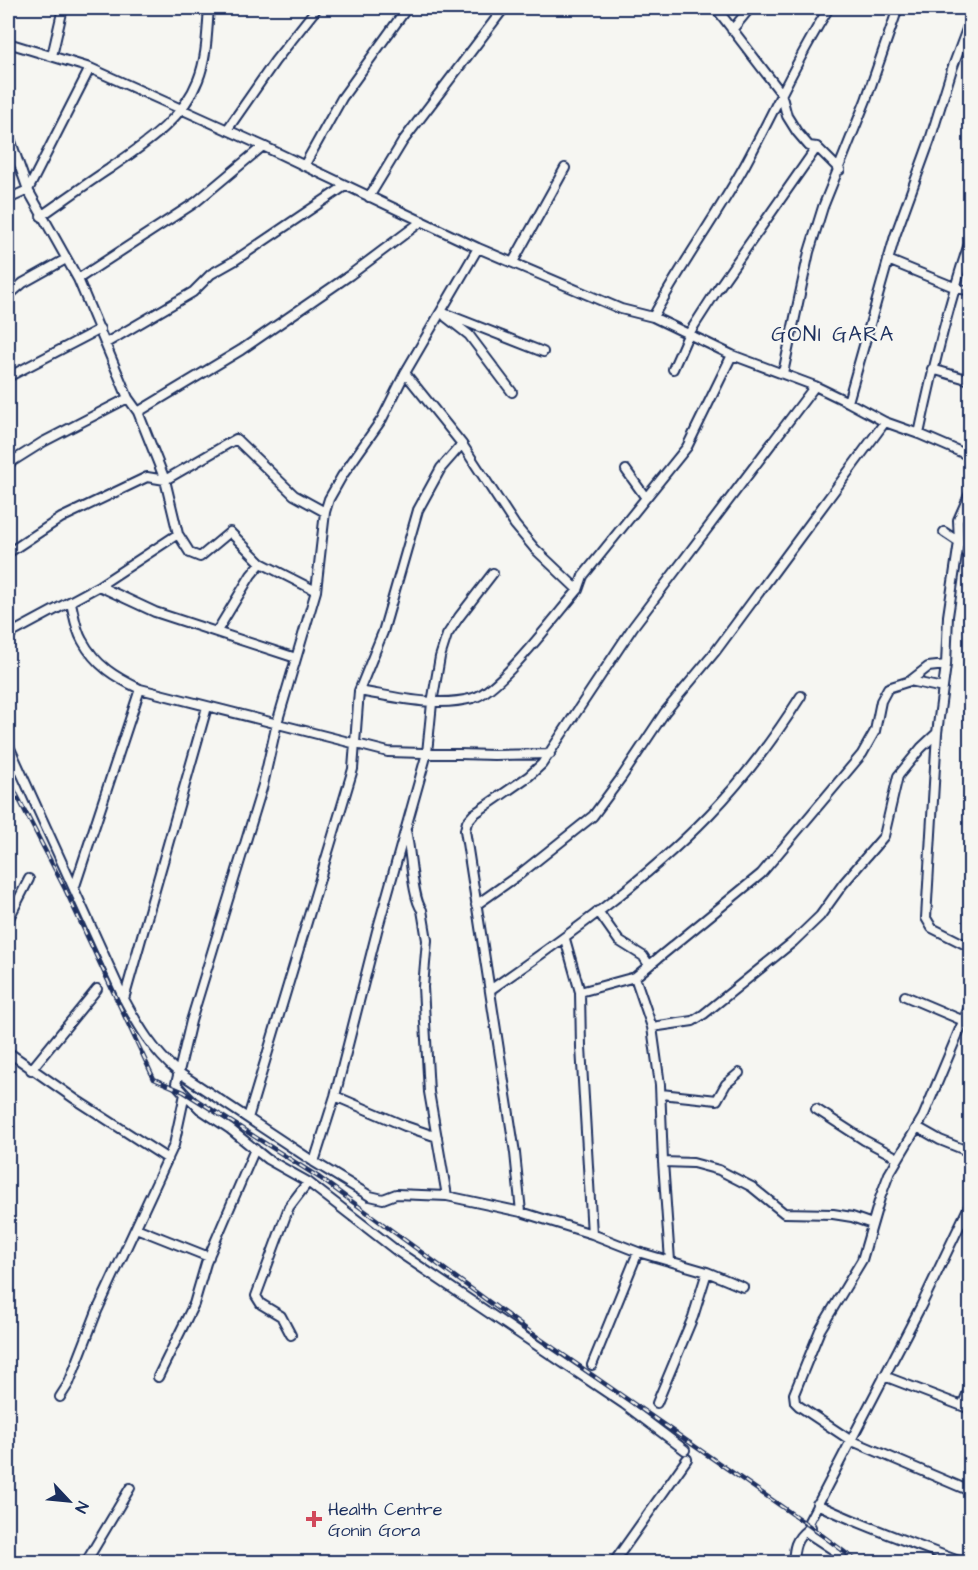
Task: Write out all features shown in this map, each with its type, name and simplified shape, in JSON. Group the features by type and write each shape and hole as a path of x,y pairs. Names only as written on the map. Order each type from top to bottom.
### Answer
{"street":[{"path":"52,57 63,8"},
{"path":"41,216 154,138 192,96 200,77 209,8"},
{"path":"227,130 275,61 317,8"},
{"path":"304,166 342,98 407,8"},
{"path":"369,197 403,141 504,8"},
{"path":"716,8 781,93 787,116 796,132 809,146 817,147 840,170"},
{"path":"732,30 750,8"},
{"path":"653,317 672,282 717,214 806,44 829,8"},
{"path":"783,373 809,252 898,8"},
{"path":"848,402 888,260 970,21"},
{"path":"8,43 90,68 263,146 478,248 621,309 653,317 732,355 815,386 885,422 970,456"},
{"path":"8,199 28,190 90,68"},
{"path":"8,133 28,190 78,279 128,398 138,412 165,480 178,534 190,553 200,557 230,532 261,563 316,591"},
{"path":"78,279 196,202 263,146"},
{"path":"673,369 688,335 717,290 817,147"},
{"path":"513,262 565,168"},
{"path":"106,343 193,292 211,274 345,186"},
{"path":"138,412 241,350 350,275 422,221"},
{"path":"919,434 932,369 954,287 970,241"},
{"path":"478,248 405,373 382,419 342,476 325,512 316,591 277,723 263,785 191,1021 176,1084 200,1109 230,1129 267,1159 308,1182 397,1251 614,1397 686,1450"},
{"path":"8,296 23,283 66,259"},
{"path":"888,260 954,287 970,291"},
{"path":"441,312 543,352"},
{"path":"441,312 469,335 512,392"},
{"path":"8,377 100,329"},
{"path":"359,691 432,703 474,698 488,692 578,590 583,576 687,447 732,355"},
{"path":"932,369 970,380"},
{"path":"405,373 462,444 515,525 535,549 578,590"},
{"path":"521,1212 515,1153 465,830 467,822 474,814 529,776 550,754 633,627 815,386"},
{"path":"8,464 44,442 128,398"},
{"path":"476,904 593,816 665,712 716,652 885,422"},
{"path":"8,553 61,518 147,477 165,480 236,439 294,495 325,512"},
{"path":"248,1118 353,769 359,691 383,632 418,510 441,468 462,444"},
{"path":"626,470 646,498"},
{"path":"970,493 958,520 959,542 948,616 946,665 937,733 927,918 932,928 970,947"},
{"path":"944,532 959,542 970,545"},
{"path":"8,635 71,603 178,534"},
{"path":"217,631 251,575 261,563"},
{"path":"314,1162 335,1096 377,931 427,753 440,657 447,635 493,573"},
{"path":"99,586 155,612 296,658"},
{"path":"71,603 81,639 95,659 111,675 140,689 388,752 550,754"},
{"path":"580,992 635,977 761,874 862,754 875,731 881,702 888,688 910,681 928,666 946,665"},
{"path":"910,681 943,688"},
{"path":"74,889 140,689"},
{"path":"490,990 565,939 687,837 710,814 746,771 801,696"},
{"path":"124,999 207,707"},
{"path":"652,1027 693,1021 704,1014 794,942 820,916 843,884 884,836 898,776 937,733"},
{"path":"8,744 142,1034 162,1059 178,1072 314,1162 370,1196 383,1199 396,1194 447,1196 521,1212 592,1234 638,1252 707,1272 743,1287"},
{"path":"406,830 418,906 422,910 427,940 423,987 429,1092 447,1196"},
{"path":"8,920 29,879"},
{"path":"598,911 619,941 643,956 649,965"},
{"path":"565,939 580,992 592,1234"},
{"path":"635,977 652,1027 661,1094 670,1261"},
{"path":"31,1070 97,989"},
{"path":"905,996 964,1022"},
{"path":"970,1005 923,1117 889,1174 862,1260 820,1330 794,1394 795,1402 799,1406 850,1440 970,1491"},
{"path":"8,1052 31,1070 168,1158"},
{"path":"661,1094 717,1100 726,1084 739,1073"},
{"path":"60,1397 69,1383 97,1311 168,1158 178,1130 185,1094"},
{"path":"335,1096 437,1137"},
{"path":"816,1109 864,1140 898,1158"},
{"path":"916,1127 970,1152"},
{"path":"158,1377 194,1304 209,1257 255,1149"},
{"path":"663,1162 693,1162 718,1170 752,1187 784,1213 833,1214 872,1224"},
{"path":"291,1335 281,1316 261,1304 256,1296 288,1207 308,1182"},
{"path":"793,1563 795,1544 799,1536 811,1527 808,1523 817,1504 970,1204"},
{"path":"136,1227 209,1257"},
{"path":"592,1365 638,1252"},
{"path":"657,1403 693,1317 707,1272"},
{"path":"884,1376 966,1407 970,1387"},
{"path":"614,1563 687,1459"},
{"path":"86,1563 130,1488"},
{"path":"817,1504 860,1524 961,1563"},
{"path":"807,1530 809,1534 841,1555 848,1563"}],"railway":[{"path":"8,778 65,889 154,1079 184,1092 320,1178 529,1331 858,1562"}],"place":[{"name":"Health Centre Gonin Gora","path":"314,1519"}],"district":[{"name":"GONI GARA","path":"833,334"}]}
